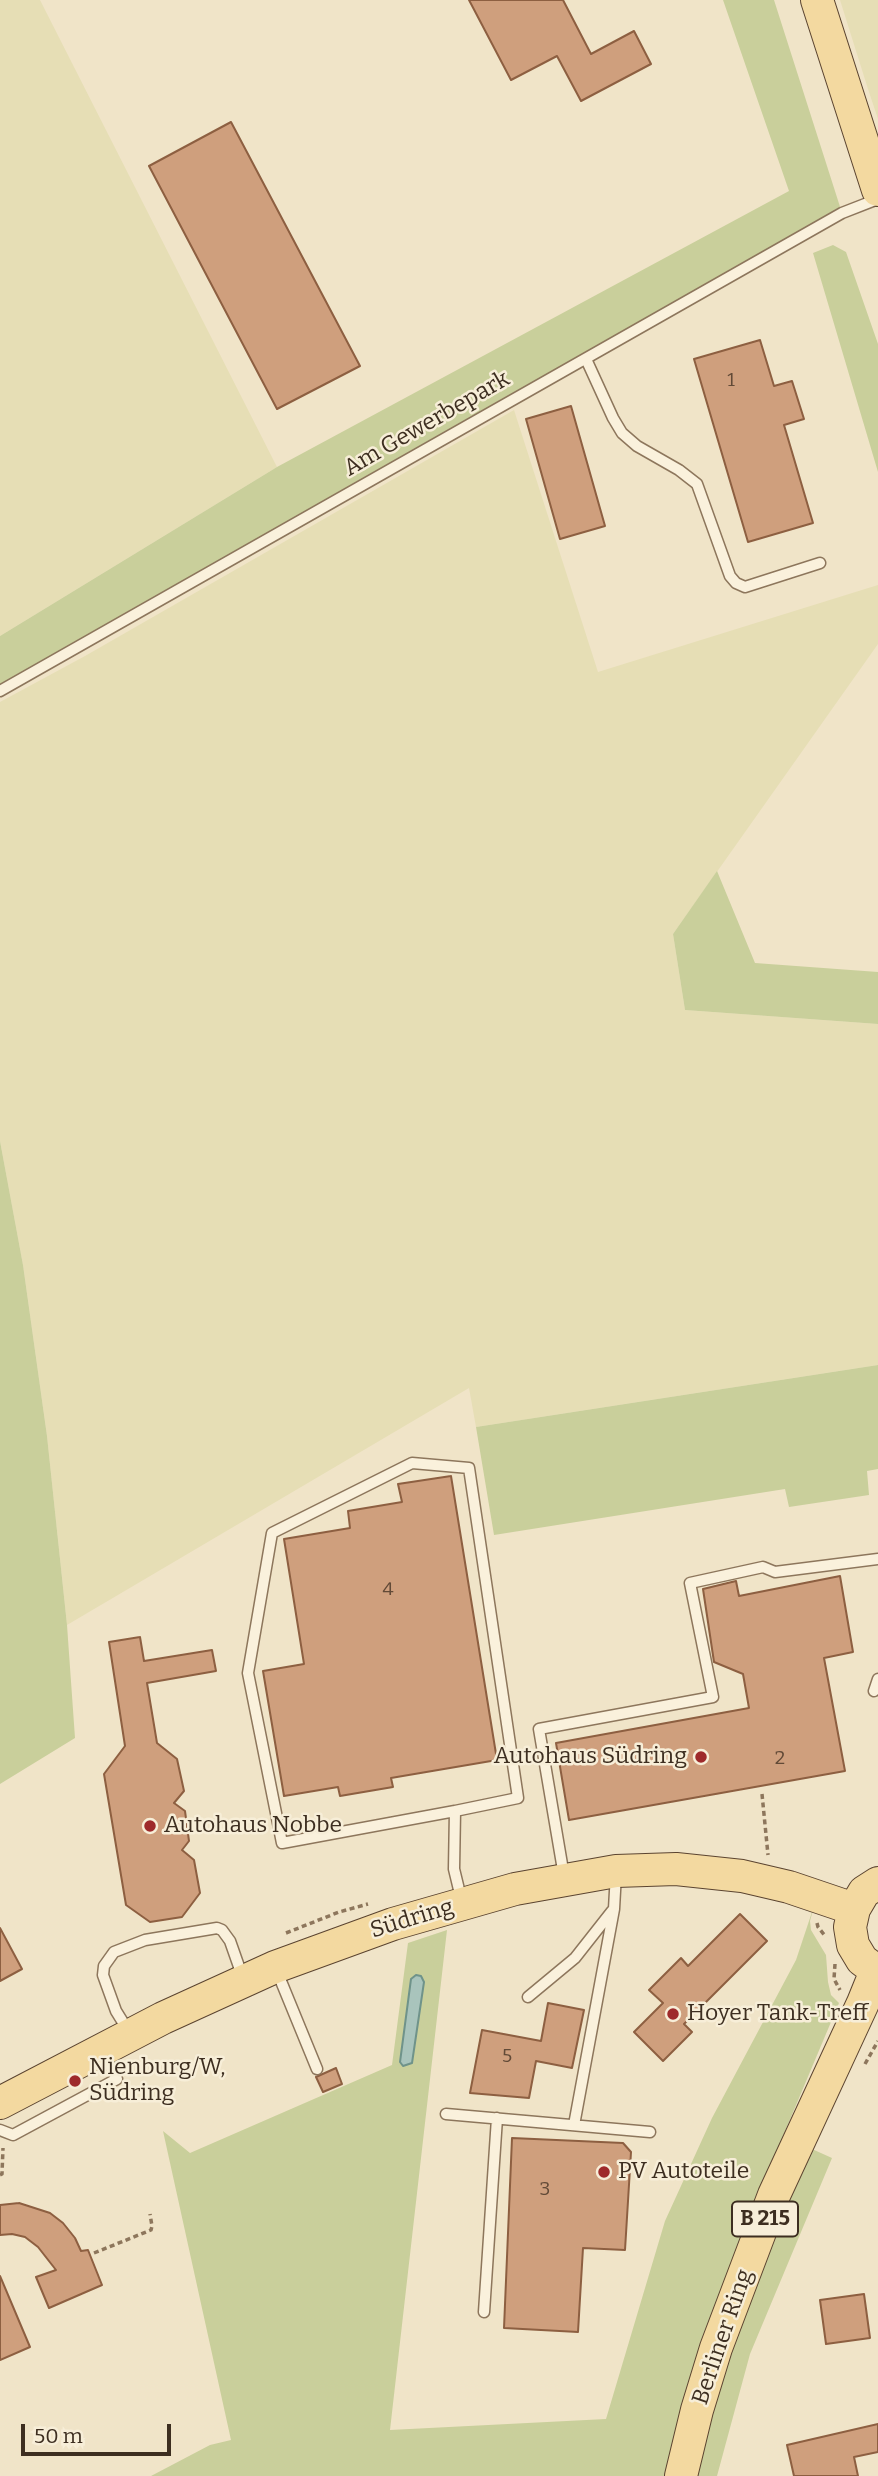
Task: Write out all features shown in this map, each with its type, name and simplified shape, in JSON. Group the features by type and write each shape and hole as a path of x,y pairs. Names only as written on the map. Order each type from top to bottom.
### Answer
{"main road":[{"path":"817,0 878,190"},
{"name":"Südring","path":"0,2104 130,2035 275,1967 393,1924 565,1879 616,1871 676,1869 742,1876 789,1887 854,1909"},
{"path":"877,1972 862,1960 853,1945 850,1927 854,1909 864,1892 878,1883"},
{"name":"Berliner Ring","path":"681,2476 716,2348 769,2208 877,1972"}],"lane":[{"name":"Am Gewerbepark","path":"0,691 842,213 878,200"},
{"path":"586,359 622,433 637,446 679,470 697,484 730,576 736,583 745,587 820,563"},
{"path":"412,1463 469,1468 518,1798 455,1811 282,1843 248,1673 272,1534 412,1463"},
{"path":"565,1879 539,1728 713,1697 691,1583 763,1567 775,1572 878,1559"},
{"path":"455,1811 454,1869 462,1904"},
{"path":"574,2125 614,1909 616,1871"},
{"path":"528,1997 575,1958 614,1909"},
{"path":"130,2035 116,2011 103,1975 104,1966 114,1952 145,1940 217,1928 222,1930 230,1941 244,1981"},
{"path":"275,1967 317,2069"},
{"path":"0,2130 13,2135 117,2080 102,2050"},
{"path":"446,2114 650,2132"},
{"path":"484,2312 497,2118"}],"path":[{"path":"762,1794 768,1855"},
{"path":"859,2076 878,2041"},
{"path":"0,2175 3,2148 13,2135"},
{"path":"94,2253 151,2230 150,2214"}],"shaded area":[{"path":"0,0 40,0 277,467 0,636"},
{"path":"840,0 878,0 878,119 868,89"},
{"path":"514,410 598,672 878,585 878,644 673,934 685,1010 878,1024 878,1365 476,1427 469,1388 67,1625 47,1436 23,1265 0,1141 0,702"}],"green space":[{"path":"723,0 774,0 842,213 0,691 0,636 277,467 789,191"},
{"path":"833,245 846,252 878,344 878,472 813,253"},
{"path":"717,871 755,963 878,972 878,1024 685,1010 673,934"},
{"path":"0,1141 23,1265 47,1436 67,1625 75,1738 0,1784"},
{"path":"878,1365 878,1469 867,1471 869,1495 789,1507 785,1489 494,1535 476,1427"},
{"path":"814,1906 810,1921 811,1930 826,1955 831,1995 839,2003 783,2136 832,2158 750,2354 717,2476 151,2476 210,2445 231,2440 163,2131 190,2153 392,2065 408,1943 447,1930 390,2430 606,2419 665,2221 712,2118 796,1960"}],"water":[{"path":"416,1975 421,1976 424,1982 412,2063 403,2066 400,2062 411,1979"}],"building":[{"path":"469,0 563,0 591,54 634,31 651,64 581,101 557,56 511,80"},
{"path":"231,122 360,366 277,409 149,166"},
{"path":"760,340 774,386 792,381 804,419 784,425 813,523 748,542 694,359"},
{"path":"571,406 605,526 560,539 526,419"},
{"path":"451,1476 497,1760 391,1778 393,1787 340,1796 338,1787 284,1796 263,1671 304,1664 284,1539 350,1528 348,1511 402,1502 398,1484"},
{"name":"Autohaus Südring","path":"840,1576 853,1652 824,1658 845,1771 569,1820 556,1743 749,1708 743,1674 714,1662 703,1589 736,1581 739,1596"},
{"name":"Autohaus Nobbe","path":"140,1637 144,1661 212,1650 216,1671 147,1683 157,1743 177,1759 184,1791 174,1803 185,1811 189,1841 182,1850 194,1860 200,1893 182,1917 150,1922 126,1905 104,1774 125,1746 109,1642"},
{"path":"740,1914 767,1941 684,2024 692,2032 663,2061 634,2032 663,2003 649,1990 681,1958 688,1966"},
{"path":"0,1928 22,1969 0,1981"},
{"path":"548,2003 584,2010 572,2068 536,2061 529,2098 470,2093 482,2030 541,2041"},
{"path":"336,2068 342,2084 323,2092 316,2077"},
{"path":"512,2138 623,2143 631,2152 625,2250 583,2248 578,2332 504,2328"},
{"path":"19,2203 50,2213 63,2223 81,2251 88,2250 102,2285 49,2308 36,2277 56,2270 38,2247 25,2237 0,2235 0,2205"},
{"path":"0,2276 30,2347 0,2360"},
{"path":"864,2294 870,2338 826,2344 820,2300"},
{"path":"878,2424 878,2452 854,2457 858,2476 794,2476 787,2445"}],"place":[{"name":"Autohaus Südring","path":"701,1757"},
{"name":"Autohaus Nobbe","path":"150,1826"},
{"name":"Hoyer Tank-Treff","path":"673,2014"},
{"name":"Nienburg/W, Südring","path":"75,2081"},
{"name":"PV Autoteile","path":"604,2172"}]}
